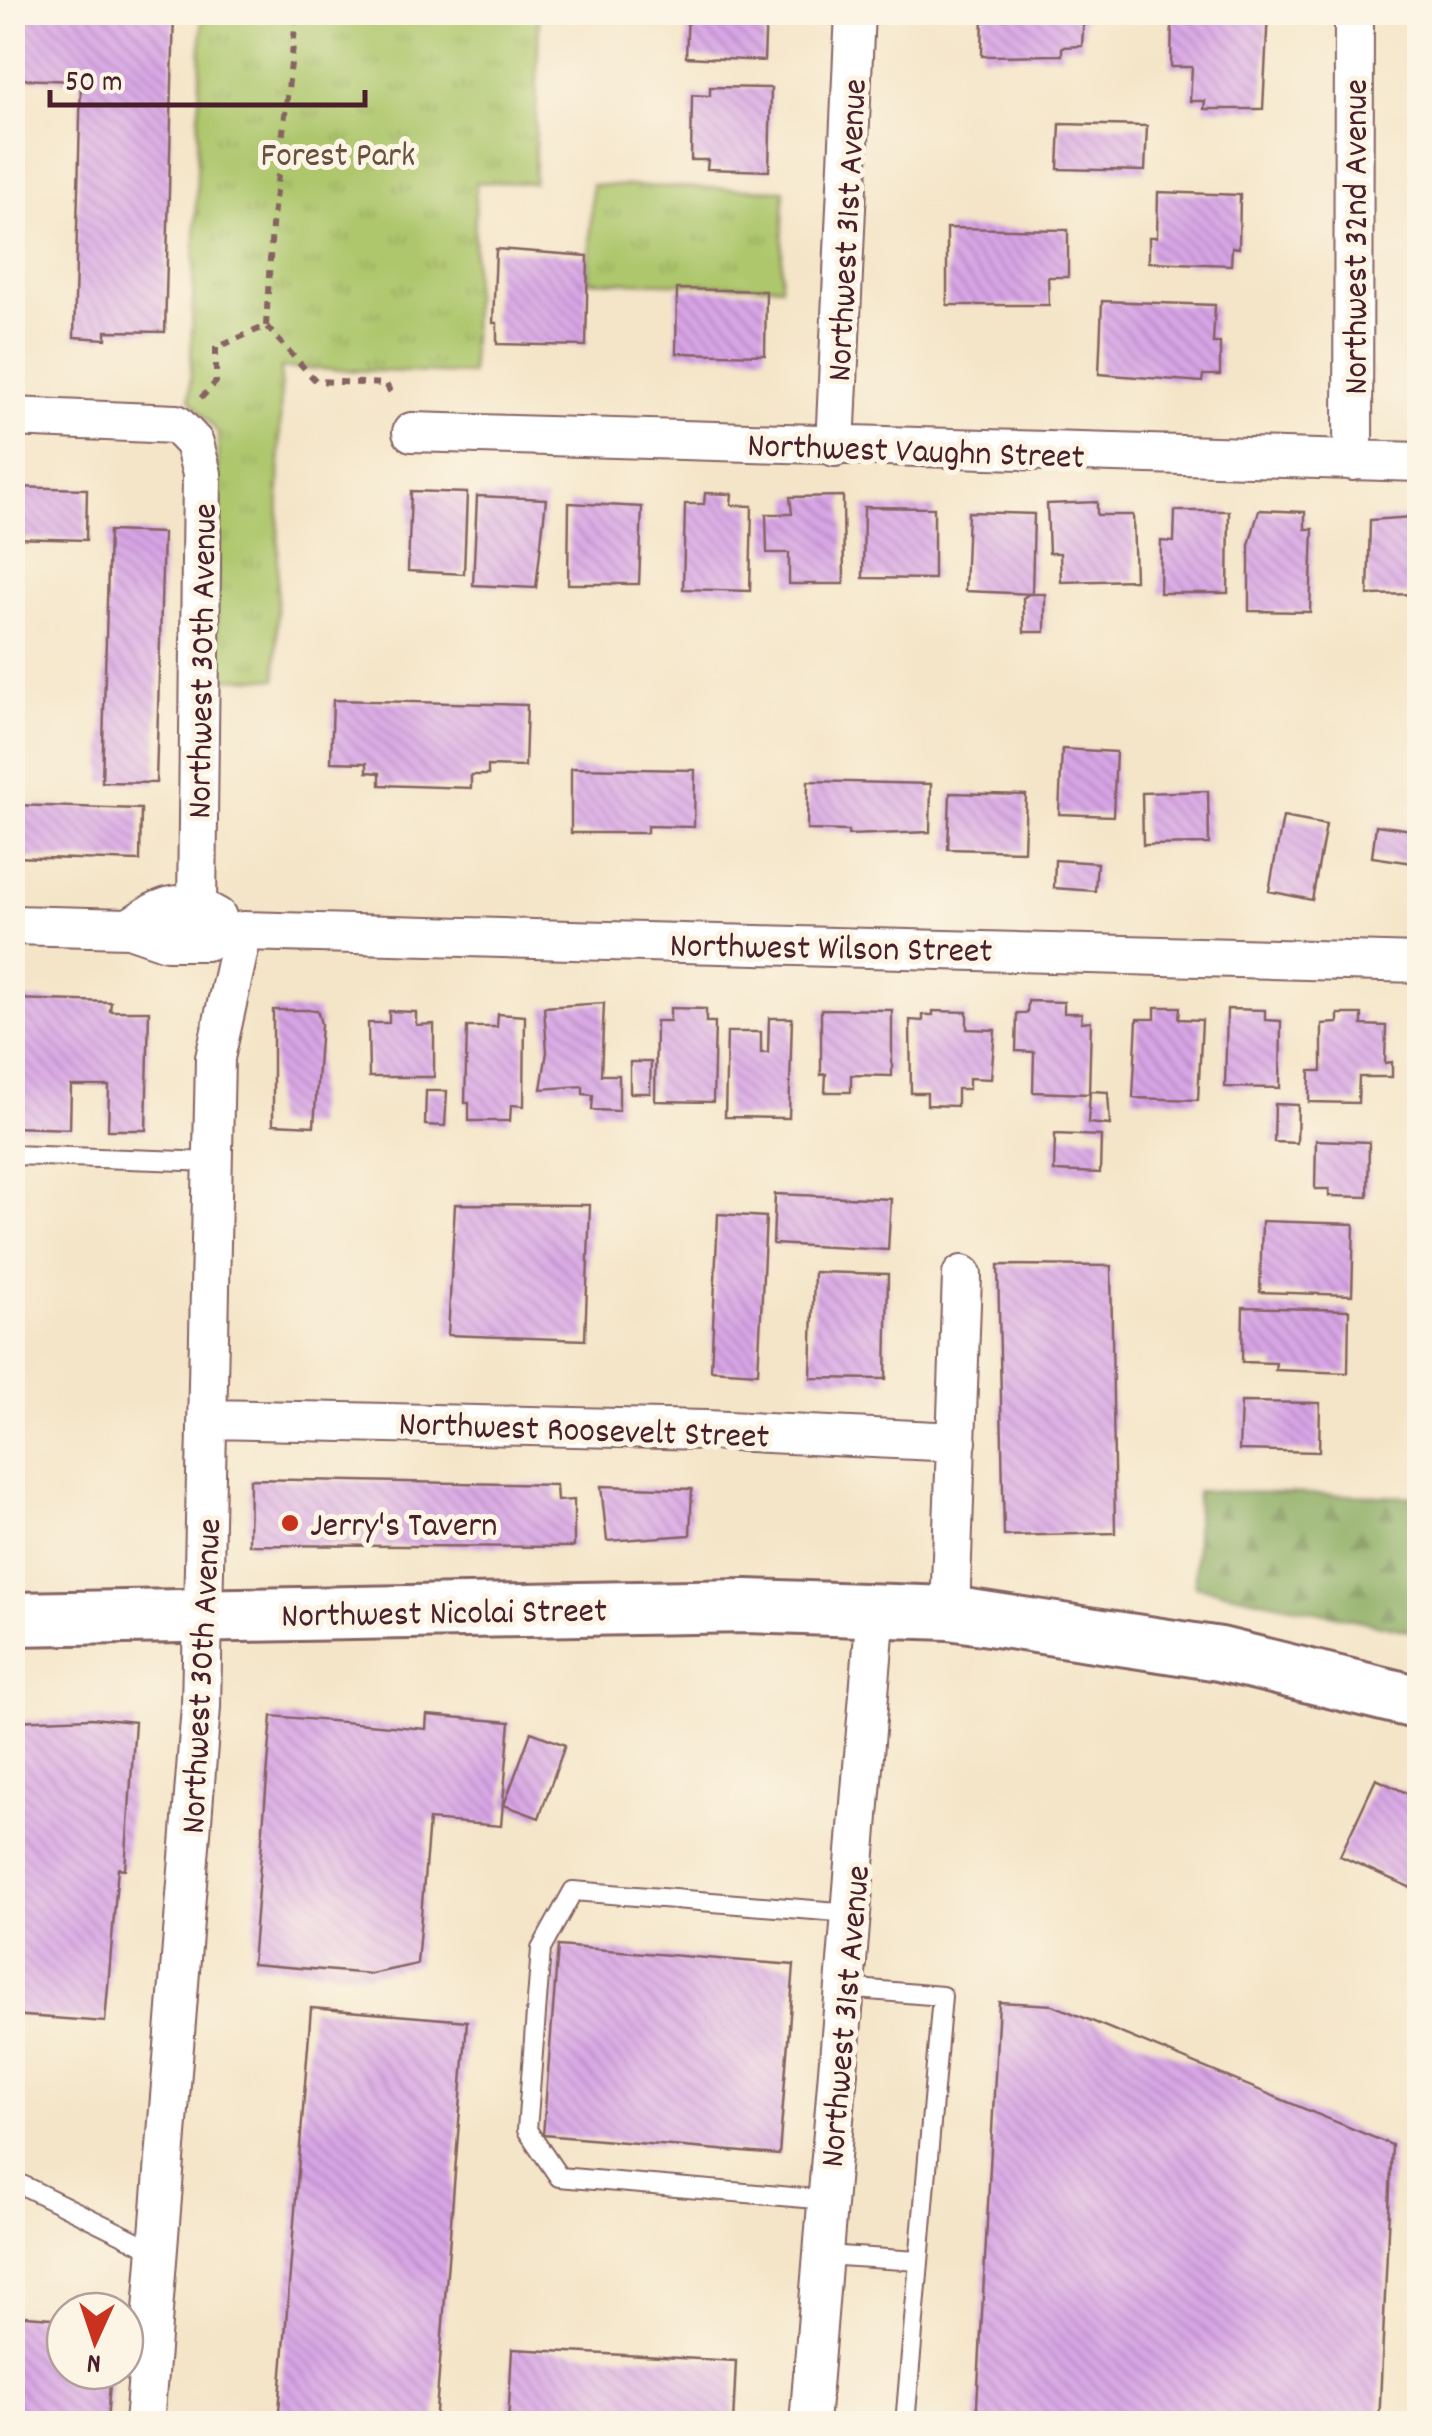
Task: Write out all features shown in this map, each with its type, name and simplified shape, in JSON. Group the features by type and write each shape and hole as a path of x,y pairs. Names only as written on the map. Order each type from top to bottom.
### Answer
{"main road":[{"name":"Northwest Nicolai Street","path":"12,1619 747,1606 950,1613 1092,1631 1220,1654 1420,1703"}],"street":[{"name":"Northwest 31st Avenue","path":"836,447 854,12"},
{"name":"Northwest 32nd Avenue","path":"1354,12 1354,461"},
{"path":"12,417 176,424"},
{"name":"Northwest 30th Avenue","path":"176,424 194,443 202,474 197,906"},
{"name":"Northwest Vaughn Street","path":"412,432 1420,462"},
{"path":"130,928 167,904 197,906"},
{"name":"Northwest Wilson Street","path":"197,906 243,931"},
{"name":"Northwest Wilson Street","path":"12,925 130,928 167,942 206,942 243,931 1420,963"},
{"name":"Northwest 30th Avenue","path":"144,2424 201,1706 211,1419 215,1058 243,931"},
{"path":"950,1613 962,1276"},
{"name":"Northwest Roosevelt Street","path":"211,1419 706,1430 957,1442"},
{"name":"Northwest 31st Avenue","path":"810,2424 876,1610"}],"lane":[{"path":"12,1154 215,1162"},
{"path":"828,2200 559,2177 526,2130 540,1949 573,1892 851,1913"},
{"path":"845,1988 942,1996 906,2424"},
{"path":"12,2180 158,2252"},
{"path":"823,2255 919,2261"}],"path":[{"path":"297,12 272,226 266,326 316,382 386,384 412,432"},
{"path":"176,424 216,382 216,348 266,326"}],"green space":[{"name":"Forest Park","path":"202,13 539,13 534,183 476,182 471,374 281,368 276,679 216,678 218,433 190,399"},
{"path":"592,185 784,190 781,286 589,281"},
{"path":"1197,1491 1419,1497 1419,1633 1195,1586"}],"building":[{"path":"12,12 174,12 165,332 106,331 106,339 74,337 81,81 12,79"},
{"path":"688,12 766,12 764,61 686,57"},
{"path":"983,12 1084,12 1082,46 1062,47 1062,55 982,56"},
{"path":"1172,12 1268,12 1263,109 1204,109 1205,101 1190,101 1192,67 1171,67"},
{"path":"710,87 771,88 769,171 707,169 708,160 691,160 692,95 710,96"},
{"path":"1060,124 1147,126 1145,171 1058,169"},
{"path":"1158,192 1240,195 1239,248 1232,247 1231,265 1149,262 1149,237 1157,237"},
{"path":"947,228 1068,230 1068,277 1048,277 1049,305 947,305"},
{"path":"496,249 588,256 586,346 497,344 497,323 493,323"},
{"path":"677,289 766,291 765,355 676,353"},
{"path":"1102,301 1215,305 1213,343 1220,343 1220,375 1203,375 1202,382 1099,374"},
{"path":"12,487 87,489 86,540 12,538"},
{"path":"411,491 467,493 464,574 408,571"},
{"path":"705,493 732,494 731,505 752,506 750,591 683,589 685,504 704,504"},
{"path":"477,496 546,499 536,588 473,585"},
{"path":"843,496 844,584 789,584 789,553 767,553 766,514 792,514 790,497"},
{"path":"1097,502 1097,515 1133,515 1135,580 1061,582 1060,553 1049,553 1047,504"},
{"path":"569,503 642,507 639,584 568,584"},
{"path":"864,507 934,508 934,579 863,578"},
{"path":"1259,510 1305,512 1305,529 1313,529 1310,612 1249,611 1249,545"},
{"path":"1175,511 1229,511 1228,593 1160,593 1161,541 1174,542"},
{"path":"968,512 1034,514 1032,594 965,591"},
{"path":"1370,520 1420,520 1420,594 1368,595"},
{"path":"109,531 163,533 156,783 102,782"},
{"path":"1045,594 1045,632 1024,632 1023,598"},
{"path":"333,700 527,705 525,767 488,766 488,775 471,775 471,788 380,785 380,773 367,772 367,763 331,762"},
{"path":"1062,749 1116,752 1113,816 1059,814"},
{"path":"571,768 695,770 694,827 647,826 647,833 571,833"},
{"path":"808,781 931,784 930,832 848,835 848,831 807,830"},
{"path":"1208,791 1209,844 1143,845 1142,793"},
{"path":"950,793 1026,795 1024,851 948,849"},
{"path":"12,805 141,809 140,861 12,857"},
{"path":"1283,817 1326,825 1312,900 1269,891"},
{"path":"1376,825 1420,831 1420,864 1372,857"},
{"path":"1055,860 1097,863 1095,891 1054,888"},
{"path":"12,999 111,1002 110,1011 149,1011 146,1130 108,1130 109,1086 71,1086 70,1129 12,1127"},
{"path":"1028,1001 1064,1002 1064,1013 1082,1013 1081,1022 1091,1021 1089,1094 1033,1092 1034,1052 1016,1051 1017,1013 1027,1013"},
{"path":"604,1003 601,1075 619,1075 619,1111 592,1110 593,1095 583,1094 583,1086 541,1089 547,1052 544,1007"},
{"path":"1155,1007 1180,1007 1179,1019 1202,1020 1198,1100 1133,1098 1137,1019 1155,1019"},
{"path":"670,1008 706,1009 706,1022 715,1022 713,1102 655,1101 656,1021 670,1021"},
{"path":"821,1009 892,1010 892,1076 851,1075 851,1092 825,1092 826,1074 821,1075"},
{"path":"1227,1009 1265,1010 1265,1020 1281,1021 1280,1088 1225,1087"},
{"path":"273,1010 317,1010 321,1024 314,1126 273,1124"},
{"path":"389,1011 416,1012 416,1025 434,1024 434,1077 369,1077 368,1023 389,1023"},
{"path":"933,1011 967,1012 967,1029 995,1030 991,1079 969,1078 969,1089 957,1089 957,1106 927,1105 927,1093 911,1093 910,1020 923,1021 923,1015 933,1015"},
{"path":"498,1014 525,1016 524,1106 511,1105 510,1121 469,1121 469,1103 465,1103 467,1027 497,1027"},
{"path":"1338,1014 1362,1014 1362,1025 1386,1026 1385,1063 1392,1062 1392,1077 1359,1077 1358,1103 1309,1102 1310,1071 1322,1071 1322,1024 1338,1023"},
{"path":"769,1018 792,1018 789,1118 725,1117 727,1032 761,1032 761,1053 768,1053"},
{"path":"630,1062 651,1062 650,1093 630,1093"},
{"path":"426,1091 447,1091 445,1126 425,1125"},
{"path":"1090,1091 1108,1092 1110,1125 1088,1123"},
{"path":"1275,1104 1298,1105 1297,1143 1274,1142"},
{"path":"1055,1134 1101,1136 1100,1173 1054,1171"},
{"path":"1316,1140 1369,1142 1368,1197 1329,1196 1329,1189 1315,1189"},
{"path":"775,1194 891,1199 888,1250 773,1244"},
{"path":"455,1204 590,1205 585,1340 448,1335"},
{"path":"718,1214 766,1217 758,1373 711,1370"},
{"path":"1262,1221 1354,1224 1352,1295 1260,1292"},
{"path":"998,1265 1111,1266 1115,1533 1004,1536"},
{"path":"814,1272 888,1274 886,1379 811,1378"},
{"path":"1243,1307 1349,1310 1348,1373 1275,1370 1276,1363 1242,1362"},
{"path":"1241,1402 1320,1403 1319,1452 1239,1450"},
{"path":"250,1479 556,1485 557,1501 574,1500 574,1547 249,1545"},
{"path":"601,1486 692,1489 690,1535 607,1541"},
{"path":"427,1715 510,1722 501,1826 429,1820 417,1964 371,1974 252,1964 272,1716 426,1729"},
{"path":"91,1718 135,1722 125,1869 118,1868 105,2022 12,2015 12,1721"},
{"path":"531,1732 565,1745 539,1818 504,1805"},
{"path":"1376,1779 1420,1799 1420,1892 1340,1856"},
{"path":"558,1946 794,1965 779,2155 543,2135"},
{"path":"999,2002 1053,2005 1392,2145 1379,2424 976,2424"},
{"path":"311,2008 467,2021 435,2424 278,2424"},
{"path":"12,2315 45,2317 45,2391 109,2391 107,2421 12,2424"},
{"path":"512,2349 736,2361 733,2424 508,2424"}],"place":[{"name":"Jerry's Tavern","path":"290,1523"}]}
